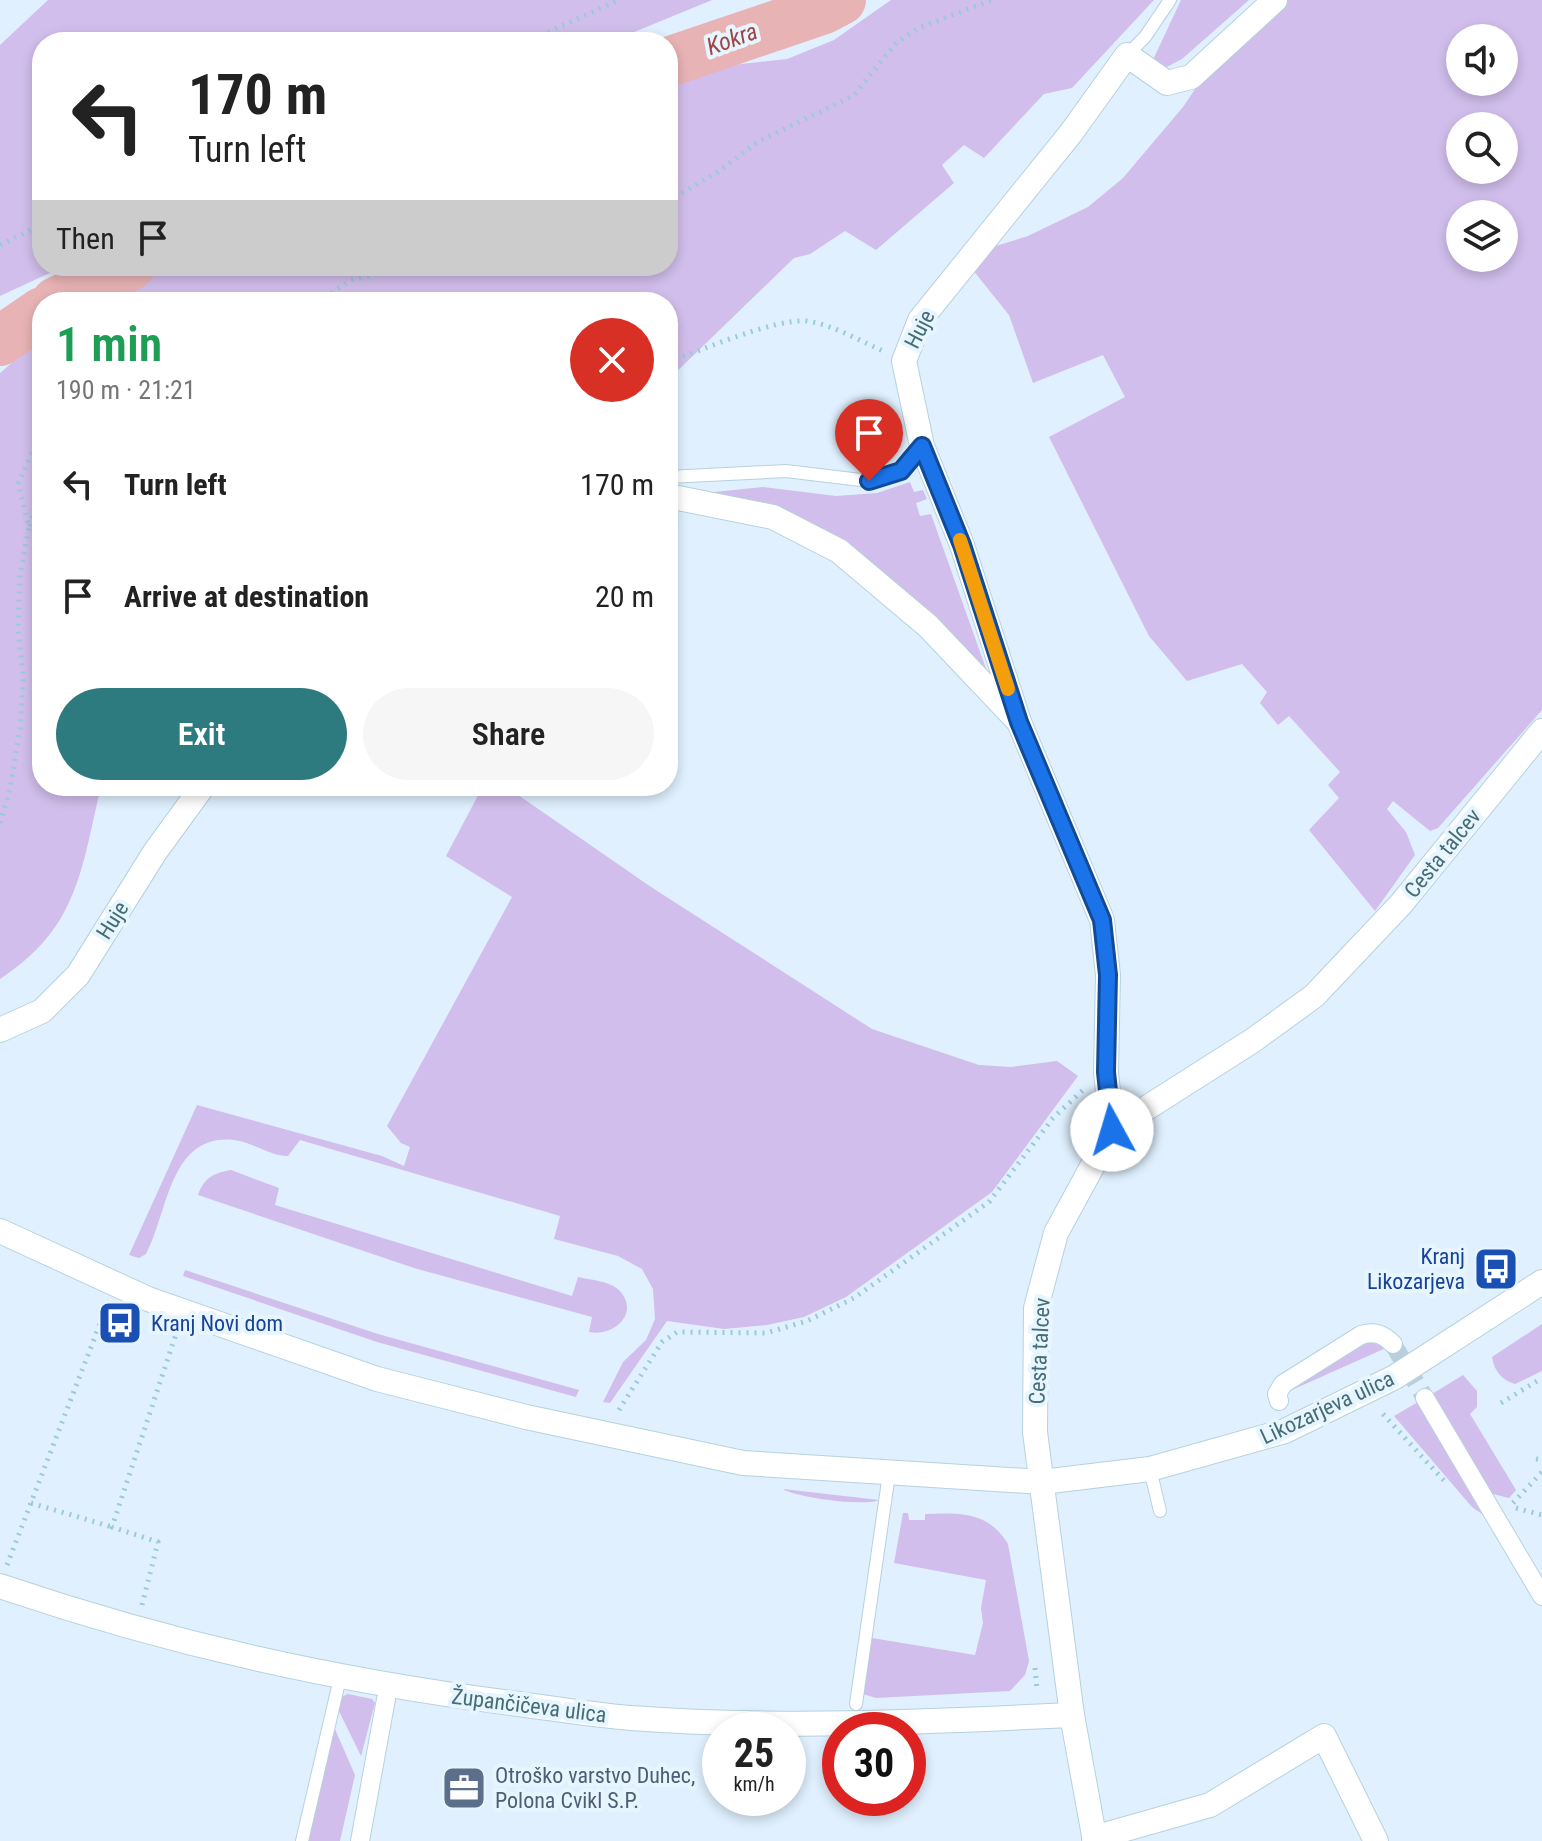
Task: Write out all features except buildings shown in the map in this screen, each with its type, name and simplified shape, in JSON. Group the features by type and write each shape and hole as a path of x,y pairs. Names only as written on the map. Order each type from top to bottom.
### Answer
{"street":[{"path":"1127,55 1167,83 1191,77 1275,0"},
{"name":"Huje","path":"1112,1130 1106,1072 1108,975 1102,920 1019,722 962,545 922,446 904,361 920,320 957,270 1012,208 1071,133 1127,55"},
{"name":"Huje","path":"678,498 773,517 839,551 928,626 1019,722"},
{"name":"Cesta talcev","path":"1094,1839 1072,1715 1035,1432 1036,1308 1056,1233 1112,1130 1252,1041 1314,996 1401,904 1542,731"},
{"name":"Huje","path":"0,1030 42,1011 78,975 155,852 196,796"},
{"path":"0,1231 148,1299 377,1379 582,1431 743,1463 1042,1482"},
{"name":"Likozarjeva ulica","path":"1042,1482 1150,1469 1285,1431 1395,1377 1542,1282"},
{"path":"1279,1401 1277,1394 1283,1384 1361,1335 1372,1332 1384,1336 1393,1344"},
{"path":"1425,1398 1542,1596"},
{"name":"Župančičeva ulica","path":"4,1576 190,1645 340,1678 630,1718 853,1725 1072,1715"},
{"path":"360,1841 386,1699"},
{"path":"1094,1839 1210,1805 1324,1736 1376,1841"}],"lane":[{"name":"Huje","path":"1127,55 1145,37 1170,0"},
{"path":"678,476 786,471 869,481 901,471 922,446"},
{"path":"1150,1469 1160,1511"},
{"path":"856,1704 889,1474"},
{"path":"302,1841 340,1678"}],"path":[{"path":"548,32 619,0"},
{"path":"678,195 718,172 759,141 853,96 897,42 921,27 992,0"},
{"path":"0,245 32,229"},
{"path":"333,292 351,280 369,276"},
{"path":"678,359 766,329 803,321 826,325 904,361"},
{"path":"29,527 18,484 32,452"},
{"path":"0,823 10,790 20,728 23,677 18,629 20,574 32,517"},
{"path":"619,1410 662,1342 677,1332 766,1333 807,1321 854,1298 989,1202 1070,1099 1106,1072"},
{"path":"4,1576 103,1316"},
{"path":"112,1527 177,1333"},
{"path":"1501,1403 1542,1378"},
{"path":"1383,1414 1452,1491"},
{"path":"1510,1507 1542,1472"},
{"path":"31,1503 158,1542 141,1608"}],"shaded area":[{"path":"48,0 712,0 634,32 32,32 32,276 43,276 0,296 0,45"},
{"path":"891,0 1154,0 1072,88 1044,94 984,158 964,145 942,165 954,183 876,250 845,231 810,254 794,258 678,370 678,292 109,292 142,276 678,276 678,74 696,69 787,59 834,40"},
{"path":"1181,0 1249,0 1182,59 1161,70 1152,62"},
{"path":"1287,0 1542,0 1542,710 1438,828 1430,831 1393,801 1387,809 1406,832 1415,855 1375,911 1309,830 1339,798 1328,785 1340,772 1289,716 1278,725 1260,703 1267,692 1242,664 1187,681 1149,636 1049,437 1125,397 1103,355 1033,383 1009,315 972,269 996,246 1028,236 1088,207 1123,178 1183,107 1210,67"},
{"path":"32,346 32,796 99,796 81,871 61,918 26,960 0,979 0,373"},
{"path":"910,482 914,492 923,490 927,499 916,503 920,516 931,514 989,677 842,544 678,493 678,490 714,492 763,487 836,496 877,493"},
{"path":"478,796 519,796 651,887 872,1029 979,1065 1011,1067 1057,1061 1078,1076 992,1192 846,1297 804,1317 767,1325 724,1329 667,1321 610,1403 603,1402 623,1362 646,1340 655,1319 653,1289 642,1269 618,1256 554,1239 560,1216 300,1140 288,1156 241,1141 212,1141 196,1149 183,1162 146,1254 139,1258 129,1255 197,1105 382,1156 404,1166 410,1147 401,1143 387,1126 512,897 446,856"},
{"path":"231,1170 279,1188 275,1205 572,1296 578,1277 606,1283 620,1291 627,1308 625,1315 621,1322 607,1331 589,1332 592,1317 414,1268 198,1195 210,1177"},
{"path":"185,1270 378,1334 579,1390 576,1397 377,1342 183,1276"},
{"path":"1542,1324 1542,1371 1515,1384 1506,1380 1496,1370 1492,1357"},
{"path":"1370,1341 1386,1348 1285,1393 1285,1390"},
{"path":"1463,1375 1477,1391 1477,1407 1470,1414 1516,1490 1509,1498 1493,1494 1432,1394"},
{"path":"1418,1402 1482,1514 1472,1507 1394,1416"},
{"path":"783,1489 879,1500 830,1500"},
{"path":"903,1513 908,1513 909,1520 925,1520 925,1514 972,1516 992,1525 1008,1544 1029,1661 1025,1675 1010,1691 876,1698 863,1694 872,1638 975,1655 983,1623 981,1608 986,1580 894,1563"},
{"path":"348,1694 372,1699 375,1703 361,1756 338,1709 341,1697"},
{"path":"334,1727 355,1775 340,1841 308,1841"}],"waterway":[{"name":"Kokra","path":"678,59 824,9 841,0"},
{"name":"Kokra","path":"77,292 109,276"},
{"name":"Kokra","path":"0,341 32,319"}],"tunnel":[{"path":"1393,1344 1425,1398"}],"slow traffic":[{"path":"960,540 1008,689"}],"place":[{"name":"Kranj Likozarjeva","path":"1496,1269"},
{"name":"Kranj Novi dom","path":"120,1323"},
{"name":"Otroško varstvo Duhec, Polona Cvikl S.P.","path":"464,1788"}],"route":[{"path":"869,481 901,471 922,446 962,545 1019,722 1102,920 1108,975 1106,1072 1112,1130"}]}
